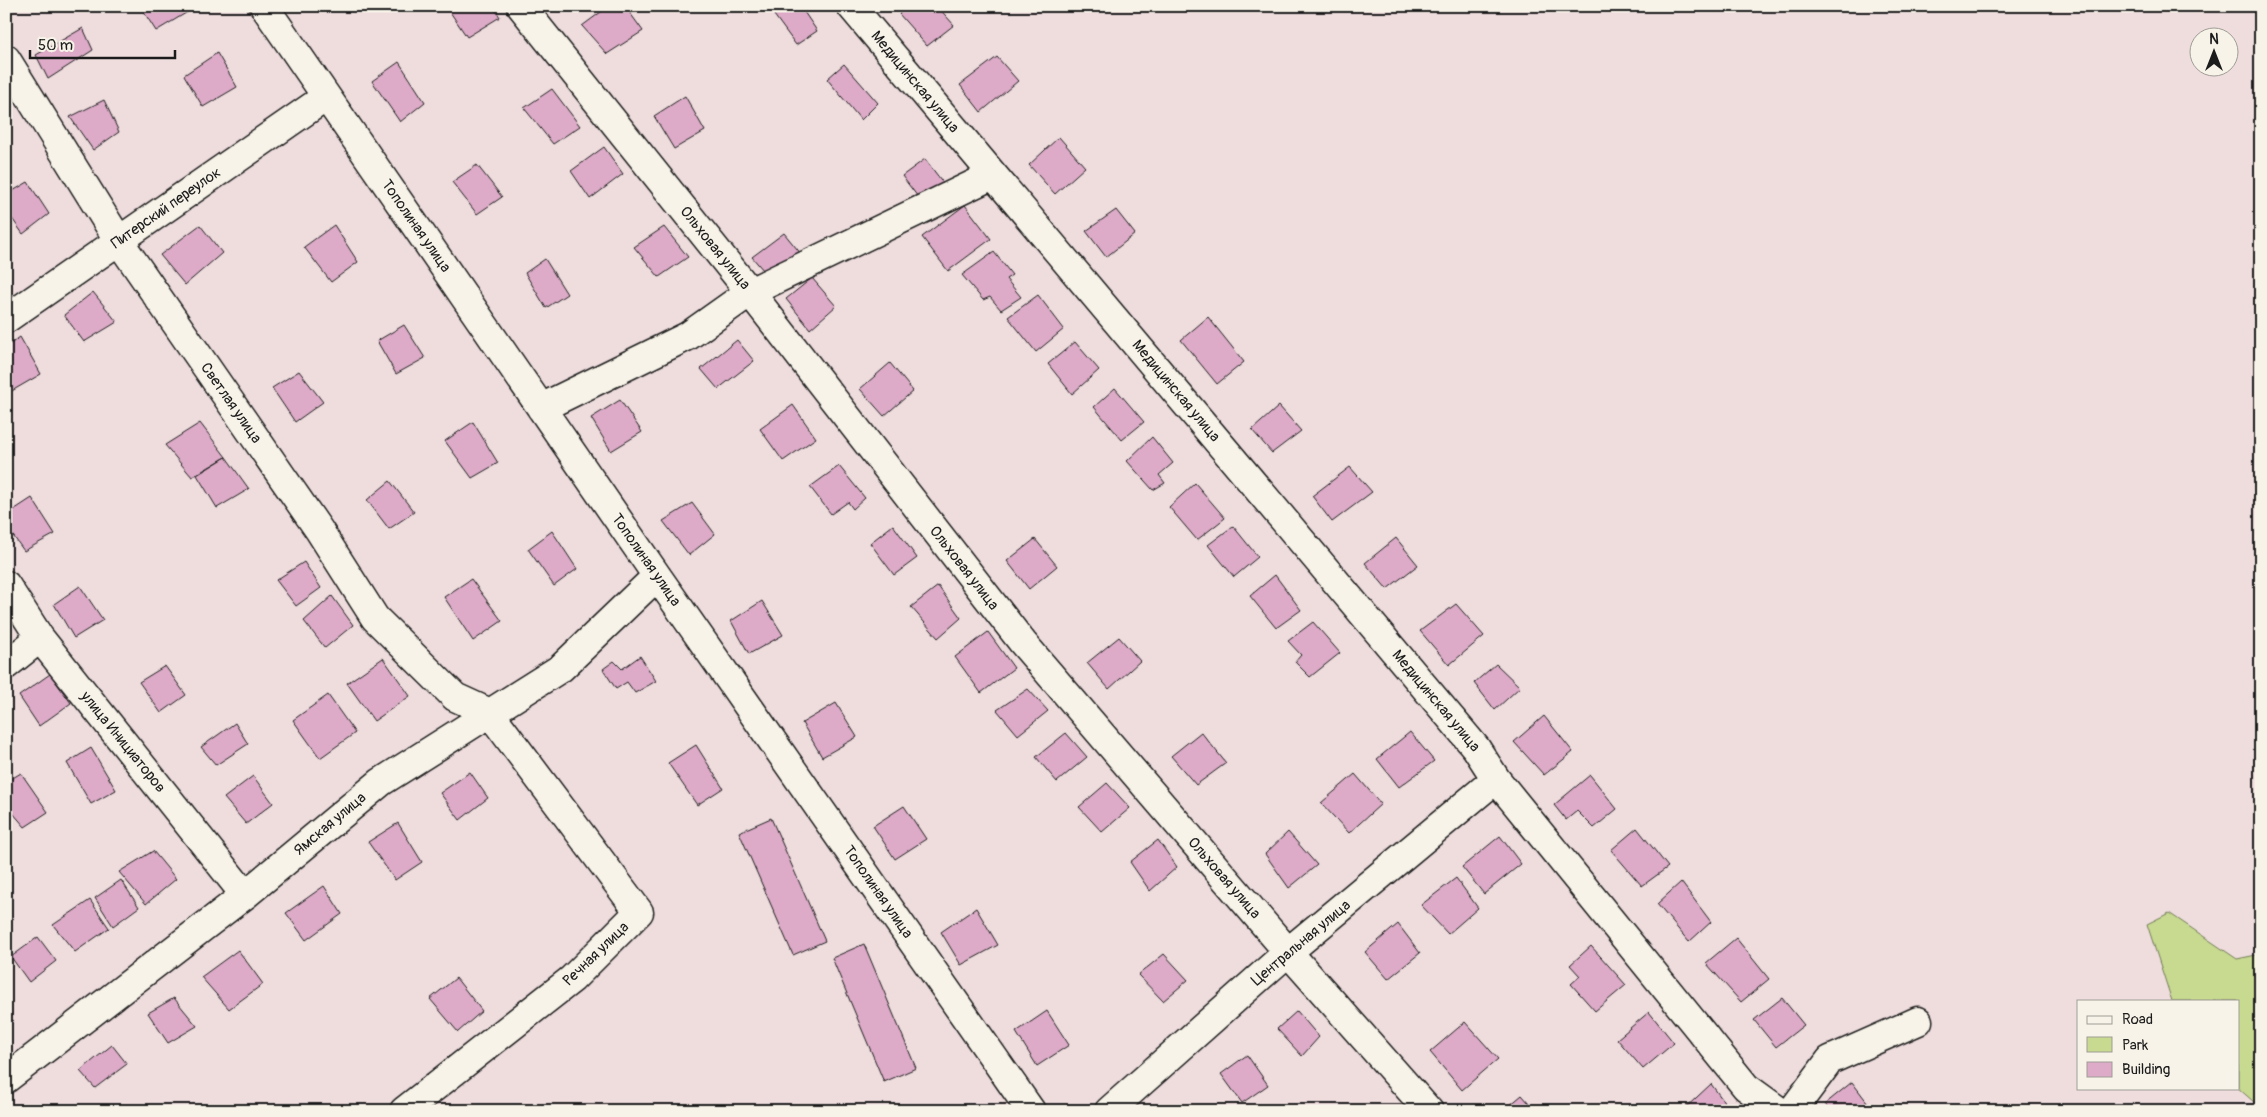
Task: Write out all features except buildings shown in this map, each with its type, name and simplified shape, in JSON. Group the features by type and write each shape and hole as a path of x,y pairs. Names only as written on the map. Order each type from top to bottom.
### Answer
{"street":[{"name":"Тополиная улица","path":"264,6 657,576 1031,1111"},
{"name":"Ольховая улица","path":"521,6 750,292 1023,643 1288,952 1430,1111"},
{"name":"Медицинская улица","path":"851,6 1476,748 1496,779 1746,1087 1779,1111"},
{"name":"Светлая улица","path":"6,59 119,241 319,530 374,618 455,697 490,713"},
{"name":"Питерский переулок","path":"6,319 326,97"},
{"path":"541,408 688,336 750,292 993,175"},
{"name":"Ямская улица","path":"6,1079 245,895 381,782 561,668 657,576"},
{"name":"улица Инициаторов","path":"6,585 40,638 245,895"},
{"path":"6,665 40,638"},
{"name":"Речная улица","path":"404,1111 572,979 639,912 490,713"},
{"name":"Центральная улица","path":"1109,1111 1288,952 1496,779"},
{"path":"1792,1111 1830,1060 1918,1020"}],"green space":[{"path":"2169,913 2237,959 2261,954 2261,1111 2258,1111 2254,1102 2240,1090 2240,1000 2172,1000 2147,924"}]}
